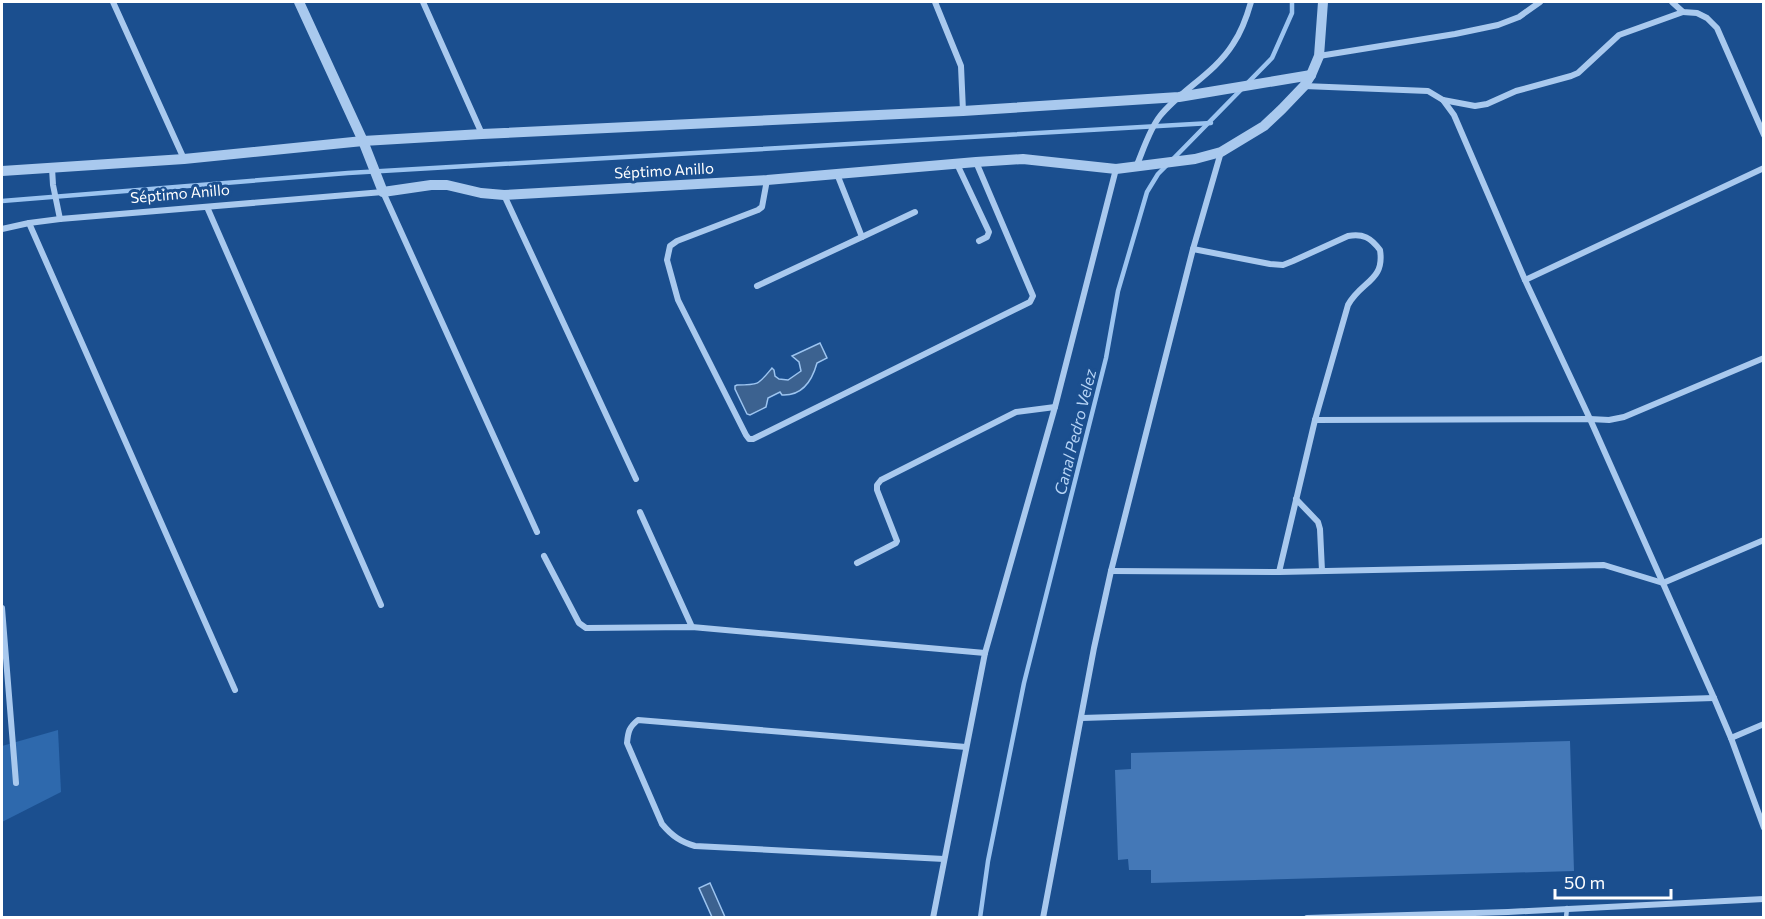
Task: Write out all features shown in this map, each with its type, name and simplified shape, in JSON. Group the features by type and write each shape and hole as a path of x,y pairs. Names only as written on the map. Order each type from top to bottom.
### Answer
{"street":[{"path":"112,2 184,159"},
{"path":"299,2 537,532"},
{"path":"423,2 482,134"},
{"path":"935,2 961,66 963,111"},
{"path":"1139,166 1158,118 1233,46 1244,24 1251,2"},
{"name":"Séptimo Anillo","path":"2,229 29,222 383,192 431,185 447,185 481,193 504,195 766,180 1023,159 1116,169 1195,159 1221,152 1264,126 1304,86 1319,56 1323,2"},
{"path":"1319,56 1498,25 1519,17 1540,2"},
{"path":"1672,2 1683,12"},
{"path":"1304,86 1428,91 1443,100 1468,105 1487,104 1516,91 1578,73 1619,35 1683,12 1697,13 1707,18 1716,28 1764,135"},
{"path":"2,171 184,159 363,141 963,111 1179,97 1311,75"},
{"path":"1443,100 1454,115 1525,280 1664,583 1731,738 1764,828"},
{"path":"1043,918 1094,648 1111,571 1193,249 1221,152"},
{"path":"766,180 762,207 677,241 670,246 667,260 678,300 749,439 1030,302 1033,296 976,162"},
{"path":"957,163 989,232 987,237 979,241"},
{"path":"52,168 55,201 60,219"},
{"path":"1525,280 1764,168"},
{"path":"933,918 985,654 1055,407 1116,169"},
{"path":"837,174 862,237"},
{"path":"504,195 636,479"},
{"path":"207,207 381,605"},
{"path":"757,286 915,212"},
{"path":"29,222 235,690"},
{"path":"1193,249 1283,265 1357,234 1367,237 1380,250 1381,267 1377,274 1358,290 1348,305 1315,420 1279,572"},
{"path":"1315,420 1609,420 1624,417 1764,357"},
{"path":"857,563 897,541 877,490 880,480 1016,412 1055,407"},
{"path":"1296,499 1318,522 1322,571"},
{"path":"640,512 692,627"},
{"path":"1111,571 1279,572 1604,565 1664,583 1764,540"},
{"path":"544,556 583,627 692,627 985,654"},
{"path":"2,608 16,783"},
{"path":"1082,718 1714,698"},
{"path":"944,859 695,846 682,842 662,824 627,743 628,732 631,725 638,720 966,747"},
{"path":"1731,738 1764,724"},
{"path":"1307,918 1508,915 1567,908 1764,899"}],"lane":[{"path":"1566,918 1567,908"}],"shaded area":[{"path":"820,343 827,358 817,363 812,376 801,390 789,395 782,395 780,392 768,398 766,407 750,415 747,414 735,386 757,383 772,368 779,379 788,380 801,371 799,362 792,356"},
{"path":"58,730 61,792 2,822 2,746"},
{"path":"710,883 725,917 712,917 699,888"}],"building":[{"path":"1570,741 1574,871 1151,883 1151,870 1129,870 1128,859 1118,860 1115,770 1131,769 1131,753"}],"waterway":[{"name":"Canal Pedro Velez","path":"1174,158 1272,58 1292,13 1292,2"},
{"path":"2,201 348,173 1211,123"},
{"name":"Canal Pedro Velez","path":"980,918 988,861 1024,683 1106,358 1118,291 1147,192 1158,174 1168,164"}]}
